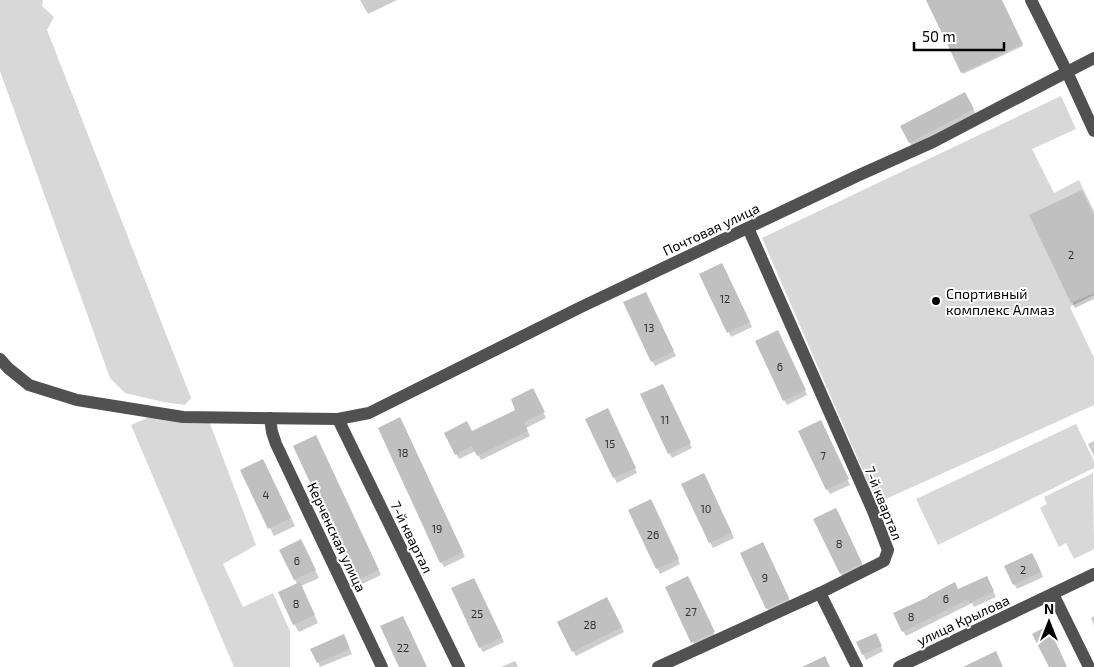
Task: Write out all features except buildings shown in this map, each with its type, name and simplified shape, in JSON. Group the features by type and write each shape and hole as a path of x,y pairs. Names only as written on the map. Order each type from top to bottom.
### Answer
{"street":[{"path":"1031,0 1094,131"},
{"name":"Почтовая улица","path":"0,359 29,385 77,400 183,417 338,419 369,413 582,307 857,176 933,142 1094,58"},
{"name":"7-й квартал","path":"658,667 820,593 884,561 888,550 873,511 748,228"},
{"name":"Керченская улица","path":"270,418 276,444 382,667"},
{"name":"7-й квартал","path":"338,419 459,667"},
{"name":"улица Крылова","path":"899,667 1094,574"},
{"path":"820,593 857,667"},
{"path":"1053,594 1089,667"}],"shaded area":[{"path":"0,0 43,0 42,6 54,17 47,30 191,398 185,405 125,393 110,378 0,71"},
{"name":"Спортивный комплекс Алмаз","path":"1061,96 1076,129 1032,149 1054,193 1079,180 1094,211 1094,295 1070,307 1094,358 1094,405 877,503 762,238"},
{"path":"154,415 209,421 256,545 223,564 243,607 273,593 290,631 290,667 234,667 131,425"},
{"path":"1076,424 1094,461 1094,468 938,545 916,499"},
{"path":"1093,473 1094,549 1074,559 1066,543 1059,547 1040,508 1047,504 1044,497"}],"place":[{"name":"Спортивный комплекс Алмаз","path":"936,301"}]}
